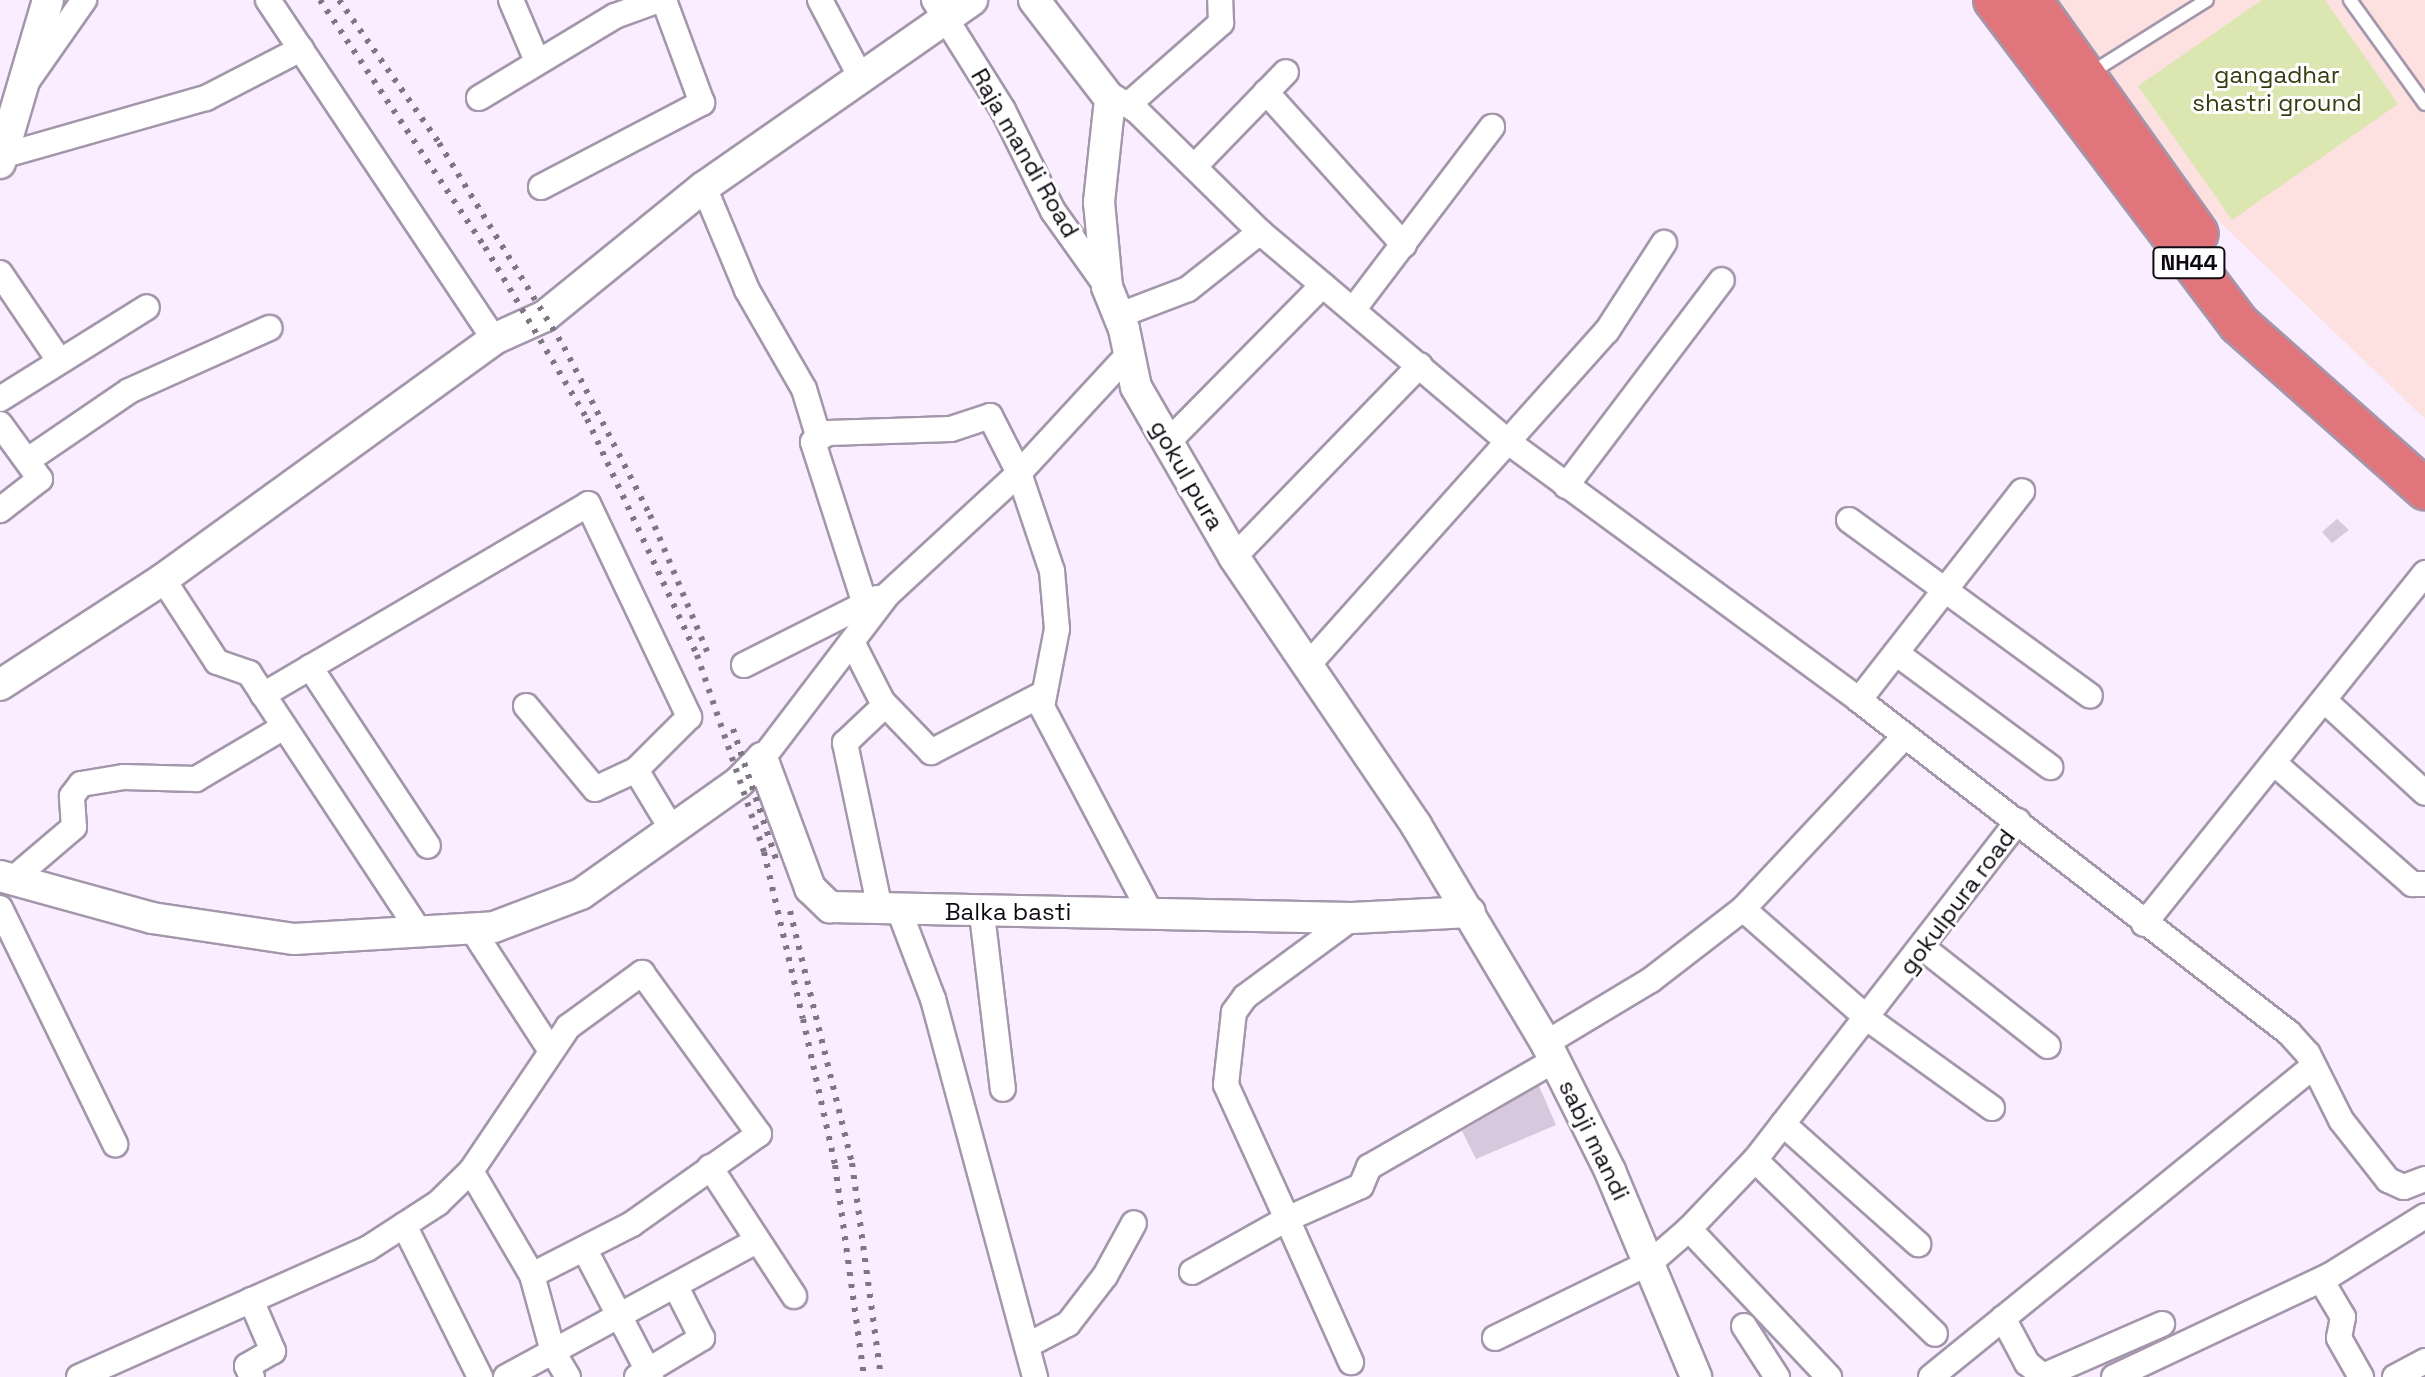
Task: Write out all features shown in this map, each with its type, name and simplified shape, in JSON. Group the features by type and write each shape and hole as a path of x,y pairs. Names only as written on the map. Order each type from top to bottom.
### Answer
{"highway":[{"name":"NH44","path":"1994,0 2239,324 2425,489"},
{"name":"NH44","path":"2031,0 2253,300 2346,394 2425,459"}],"street":[{"path":"1,160 48,0"},
{"path":"23,86 84,0"},
{"path":"268,0 494,339"},
{"path":"511,0 537,61"},
{"path":"479,98 615,16 662,0 702,103 541,187"},
{"path":"820,0 860,76"},
{"path":"0,685 163,579 494,339 545,316 704,187 860,76 939,10 972,0"},
{"path":"1034,0 1119,99 1260,232 1511,444 2018,821"},
{"path":"1119,99 1221,23 1220,0"},
{"name":"Raja mandi Road","path":"939,10 1003,110 1053,211 1107,287"},
{"path":"1,160 206,98 301,49"},
{"path":"1194,167 1286,72"},
{"path":"1266,92 1404,245"},
{"name":"gokul pura","path":"1119,99 1099,202 1107,287 1120,315 1126,357 1167,443 1234,557 1470,912"},
{"path":"1353,310 1492,127"},
{"path":"704,187 747,290 804,389 818,435 811,450 875,598"},
{"path":"1120,315 1188,289 1260,232"},
{"path":"1308,665 1511,444 1607,331 1664,243"},
{"path":"0,273 59,360"},
{"path":"1566,486 1722,280"},
{"path":"1167,443 1323,285"},
{"path":"0,399 147,307"},
{"path":"28,460 129,391 269,328"},
{"path":"744,665 875,598 1019,473 1126,357"},
{"path":"1234,557 1420,365"},
{"path":"818,435 951,429 990,416 1019,473 1056,603 1043,694 1044,712 1149,910"},
{"path":"0,424 40,479 0,510"},
{"path":"1859,700 1948,590 2022,491"},
{"path":"263,695 588,504 689,717 636,770 590,788 526,706"},
{"path":"1849,520 2090,696"},
{"path":"2144,924 2425,573"},
{"path":"163,579 217,662 246,670 419,931"},
{"path":"6,877 218,930 294,939 472,929 559,907 673,831 763,758 852,642 875,598"},
{"path":"852,642 885,705 931,752 1043,694"},
{"path":"1896,653 2050,767"},
{"path":"310,667 428,846"},
{"path":"2324,700 2425,793"},
{"path":"885,705 845,743 890,910 933,999 1008,1290 1030,1344 1035,1377"},
{"path":"6,877 74,827 72,796 81,784 124,777 196,779 284,727"},
{"path":"1192,1272 1287,1219 1361,1186 1369,1167 1551,1052 1651,980 1743,909 1905,736"},
{"name":"Balka basti","path":"763,758 814,895 830,907 982,914 1149,910 1352,918 1470,912"},
{"path":"2274,763 2412,884 2425,884"},
{"path":"636,770 673,831"},
{"name":"gokulpura road","path":"1495,1338 1651,1262 1689,1229 1755,1160 2018,821 2144,924 2289,1033 2314,1066 2341,1120 2388,1180 2404,1187 2425,1179"},
{"path":"0,908 115,1144"},
{"path":"1743,909 1867,1018 1992,1108"},
{"name":"sabji mandi","path":"1470,912 1551,1052 1651,1262 1696,1377"},
{"path":"982,914 1003,1089"},
{"path":"1351,1362 1226,1085 1234,1012 1245,997 1352,918"},
{"path":"472,929 551,1051"},
{"path":"1922,947 2048,1046"},
{"path":"79,1377 367,1249 404,1225 471,1171 568,1027 642,973 759,1134 585,1250 532,1275"},
{"path":"1931,1377 2314,1066"},
{"path":"1783,1124 1918,1244"},
{"path":"1755,1160 1935,1334"},
{"path":"710,1167 794,1296"},
{"path":"471,1171 532,1275 553,1352 568,1377"},
{"path":"2114,1377 2321,1280 2425,1216"},
{"path":"1030,1344 1073,1318 1134,1223"},
{"path":"404,1225 480,1377"},
{"path":"1689,1229 1829,1377"},
{"path":"506,1377 677,1289 756,1241"},
{"path":"585,1250 645,1375 702,1338 677,1289"},
{"path":"2321,1280 2345,1322 2339,1338 2361,1377"},
{"path":"251,1300 273,1351 247,1366 252,1377"},
{"path":"2003,1318 2027,1363 2043,1376 2162,1324"},
{"path":"1744,1326 1777,1377"},
{"path":"2395,1377 2425,1361"}],"lane":[{"path":"2086,76 2207,0"},
{"path":"2350,0 2425,104"}],"shaded area":[{"path":"2050,0 2425,0 2425,419 2205,208"}],"green space":[{"name":"gangadhar shastri ground","path":"2262,0 2325,0 2398,104 2232,220 2138,86"}],"building":[{"path":"2337,519 2349,530 2332,543 2322,532"},
{"path":"1539,1086 1556,1125 1476,1159 1462,1131"}],"railway":[{"path":"320,0 485,247 587,419 697,655 764,852 803,1019 835,1165 864,1377"},
{"path":"339,0 439,143 564,347 650,515 709,656"},
{"path":"733,729 778,865"},
{"path":"790,911 852,1163 881,1377"}]}
